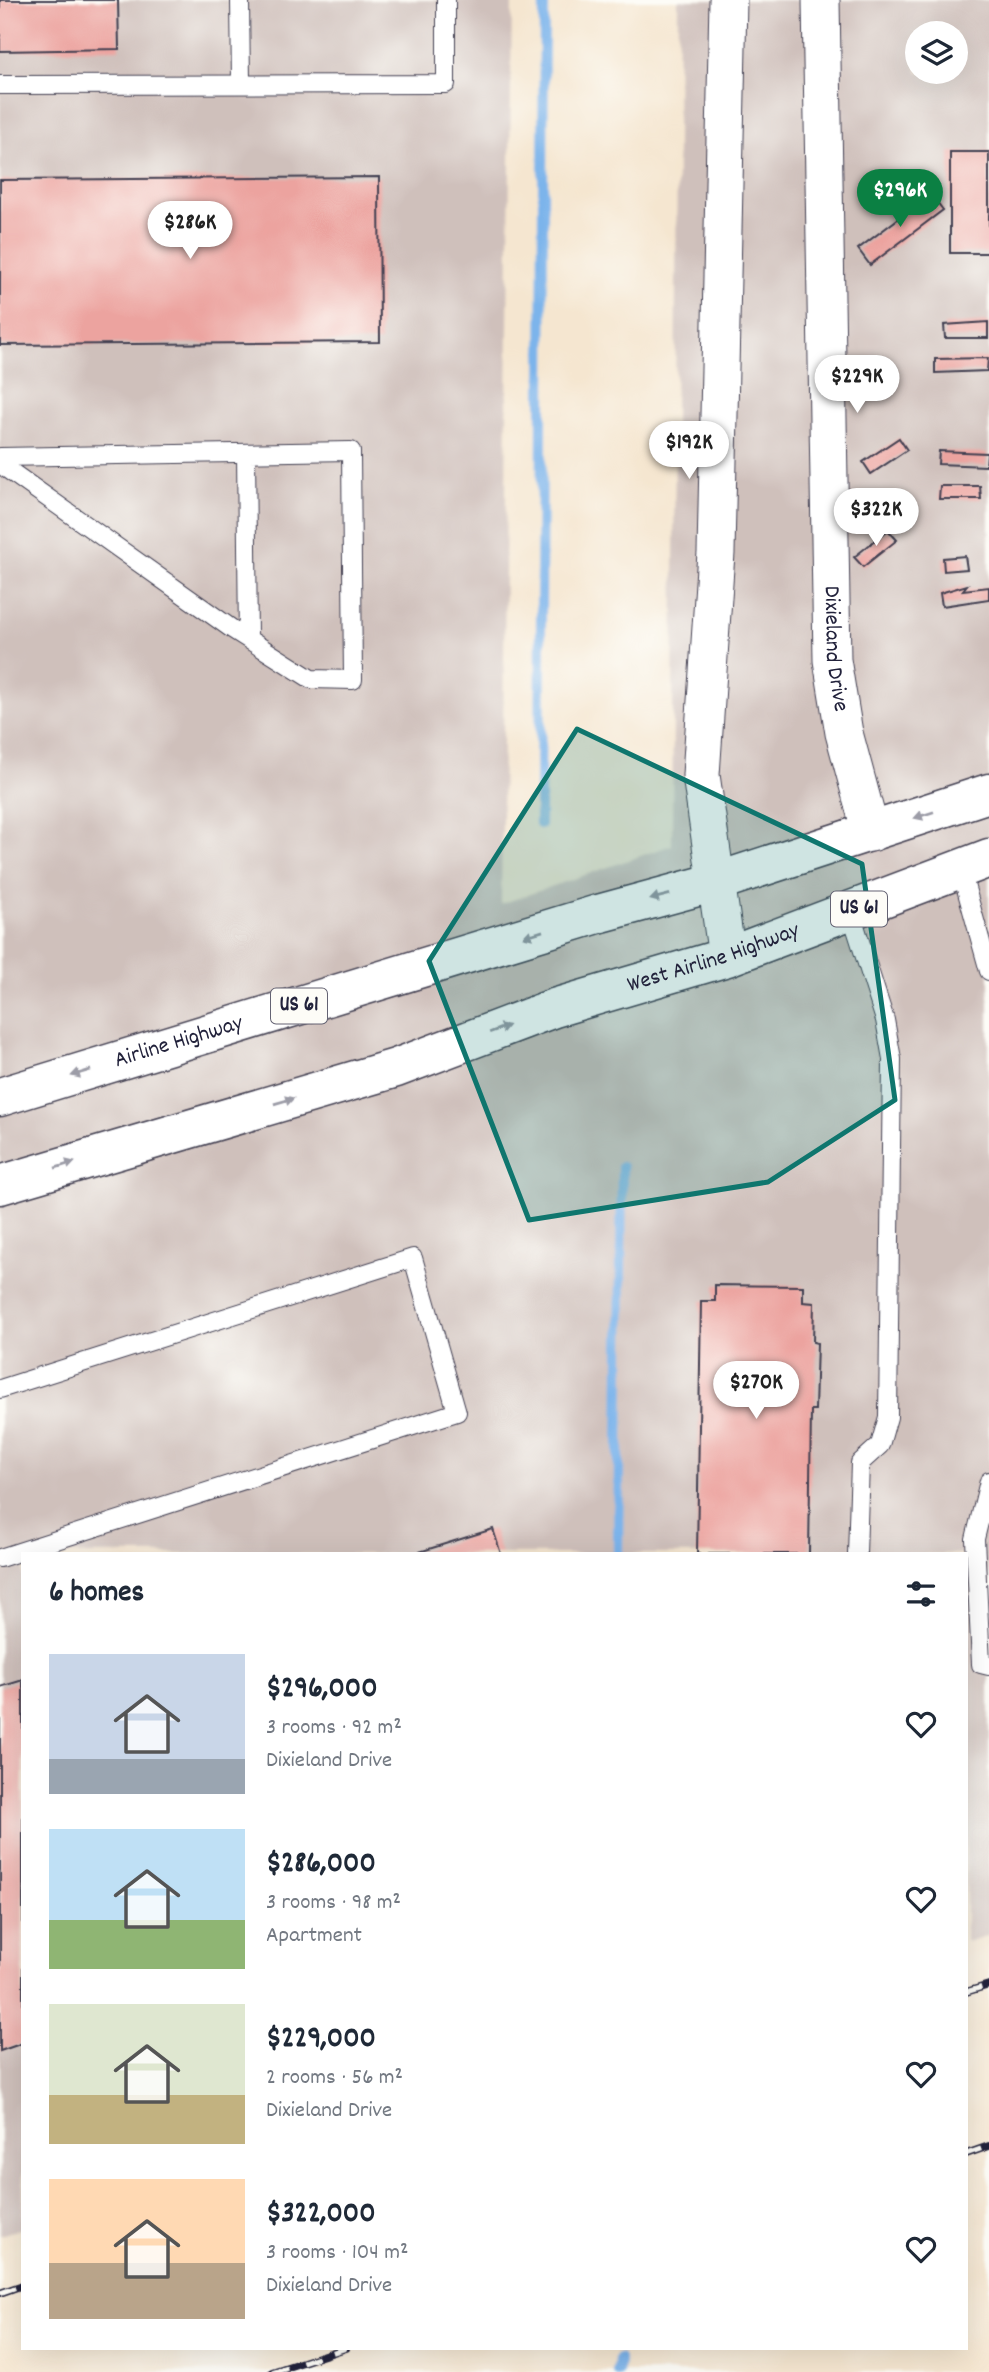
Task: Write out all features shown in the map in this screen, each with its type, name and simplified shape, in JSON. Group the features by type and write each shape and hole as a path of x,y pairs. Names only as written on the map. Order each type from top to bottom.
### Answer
{"highway":[{"name":"US 61","path":"716,882 989,793"},
{"name":"West Airline Highway","path":"0,1185 396,1068 554,1009 727,957 851,913 974,863"},
{"name":"Airline Highway","path":"0,1097 598,914 716,882"}],"street":[{"path":"727,957 701,775 716,553 728,0"},
{"name":"Dixieland Drive","path":"821,0 832,660 844,733 871,833"}],"lane":[{"path":"240,0 240,83"},
{"path":"0,85 446,83 446,0"},
{"path":"0,457 351,451 353,680 311,679 248,639 0,464"},
{"path":"246,453 248,639"},
{"path":"974,863 989,971"},
{"path":"851,913 885,1020 892,1059 888,1417 880,1445 860,1462 857,1552"},
{"path":"0,1389 413,1258 457,1412 0,1558"},
{"path":"985,1665 975,1539 989,1481"}],"highlighted area":[{"path":"577,729 862,864 895,1100 768,1182 529,1220 429,961"}],"shaded area":[{"path":"0,0 512,0 501,904 672,845 678,0 989,0 989,1935 968,1941 968,1552 21,1552 21,2229 0,2235"}],"building":[{"path":"0,0 118,0 119,49 0,51"},
{"path":"950,152 989,152 989,253 950,253"},
{"path":"379,177 380,342 0,345 0,180"},
{"path":"931,194 943,210 870,265 858,249"},
{"path":"988,322 988,338 945,338 944,325"},
{"path":"988,358 987,371 935,373 935,359"},
{"path":"899,438 907,450 871,474 863,462"},
{"path":"939,451 987,453 986,466 938,464"},
{"path":"940,486 980,486 981,499 939,499"},
{"path":"888,530 897,540 863,567 854,557"},
{"path":"965,556 967,569 944,571 943,558"},
{"path":"967,585 963,590 989,587 989,599 942,606 940,593"},
{"path":"715,1285 803,1286 803,1302 814,1303 813,1342 817,1343 815,1410 811,1410 809,1552 697,1552 701,1301 715,1301"},
{"path":"493,1529 500,1552 419,1552"},
{"path":"21,1681 21,2044 0,2051 0,1687"}],"waterway":[{"path":"540,824 544,0"},
{"path":"618,1552 622,1167"},
{"path":"618,2372 619,2359"}],"railway":[{"path":"968,1991 989,1985"},
{"path":"968,2153 989,2146"},
{"path":"0,2293 21,2286"},
{"path":"272,2372 340,2350"}]}
